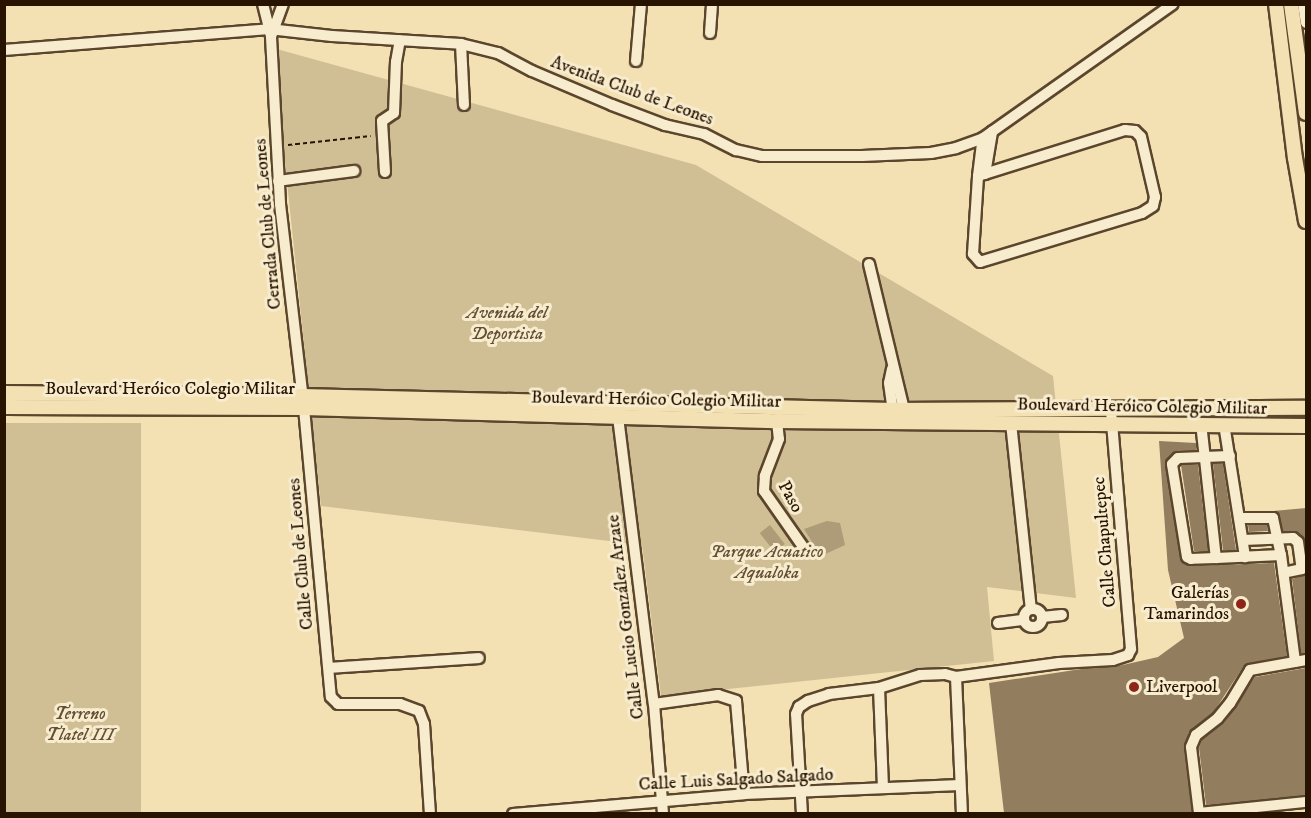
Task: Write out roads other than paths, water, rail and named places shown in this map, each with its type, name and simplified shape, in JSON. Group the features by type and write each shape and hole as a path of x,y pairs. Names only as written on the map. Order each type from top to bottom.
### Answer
{"main road":[{"path":"1276,4 1295,158 1306,221"},
{"path":"1291,4 1306,112"},
{"name":"Boulevard Heróico Colegio Militar","path":"4,393 303,402 898,410 1306,426"},
{"name":"Boulevard Heróico Colegio Militar","path":"4,407 303,402 618,417 1011,423 1306,408"}],"street":[{"name":"Cerrada Club de Leones","path":"263,4 271,32 278,182 303,402"},
{"name":"Cerrada Club de Leones","path":"271,32 283,4"},
{"path":"636,61 641,4"},
{"path":"710,33 712,4"},
{"name":"Avenida Club de Leones","path":"4,50 271,32 461,44 498,53 532,71 665,125 704,134 736,150 762,156 931,153 956,148 988,135 1173,4"},
{"path":"1303,4 1306,23"},
{"path":"385,171 381,135 382,121 394,113 396,62 400,40"},
{"path":"461,44 464,105"},
{"path":"982,175 1125,130 1135,131 1141,137 1155,197 1153,206 1142,213 980,262 973,254 982,175 988,135"},
{"path":"278,182 354,171"},
{"path":"869,264 892,369 898,410"},
{"name":"Calle Club de Leones","path":"303,402 331,697 338,704 400,704 419,711 424,724 430,813"},
{"name":"Calle Lucio González Arzate","path":"618,417 654,704 663,813"},
{"name":"Calle Chapultepec","path":"956,677 1059,663 1113,660 1128,655 1131,649 1111,418"},
{"name":"Paso","path":"777,421 779,439 765,476 764,491 806,551"},
{"path":"1011,423 1032,609"},
{"path":"1201,423 1216,558"},
{"path":"1224,424 1245,556"},
{"path":"1230,456 1178,458 1172,464 1187,557 1191,559 1281,555"},
{"path":"1240,518 1271,517 1281,555 1295,662"},
{"path":"1243,540 1293,538 1300,546 1302,569 1283,573"},
{"path":"1032,609 1039,611 1042,617 1036,627 1029,626 1024,620 1025,613 1032,609"},
{"path":"1042,617 1062,615"},
{"path":"998,623 1024,620"},
{"path":"329,668 479,658"},
{"path":"1306,660 1250,670 1230,703 1218,718 1196,735 1191,747 1199,813 1306,802"},
{"path":"802,813 796,714 799,707 829,694 879,688 920,675 945,674 956,677 962,813"},
{"path":"879,688 883,788"},
{"path":"654,704 718,695 736,701 744,794"},
{"name":"Calle Luis Salgado Salgado","path":"513,813 744,794 960,785"}],"place":[{"name":"Galerías Tamarindos","path":"1241,604"},
{"name":"Liverpool","path":"1134,687"}],"park label":[{"name":"Avenida del Deportista","path":"507,324"},
{"name":"Parque Acuatico Aqualoka","path":"767,563"},
{"name":"Terreno Tlatel III","path":"80,725"}]}
